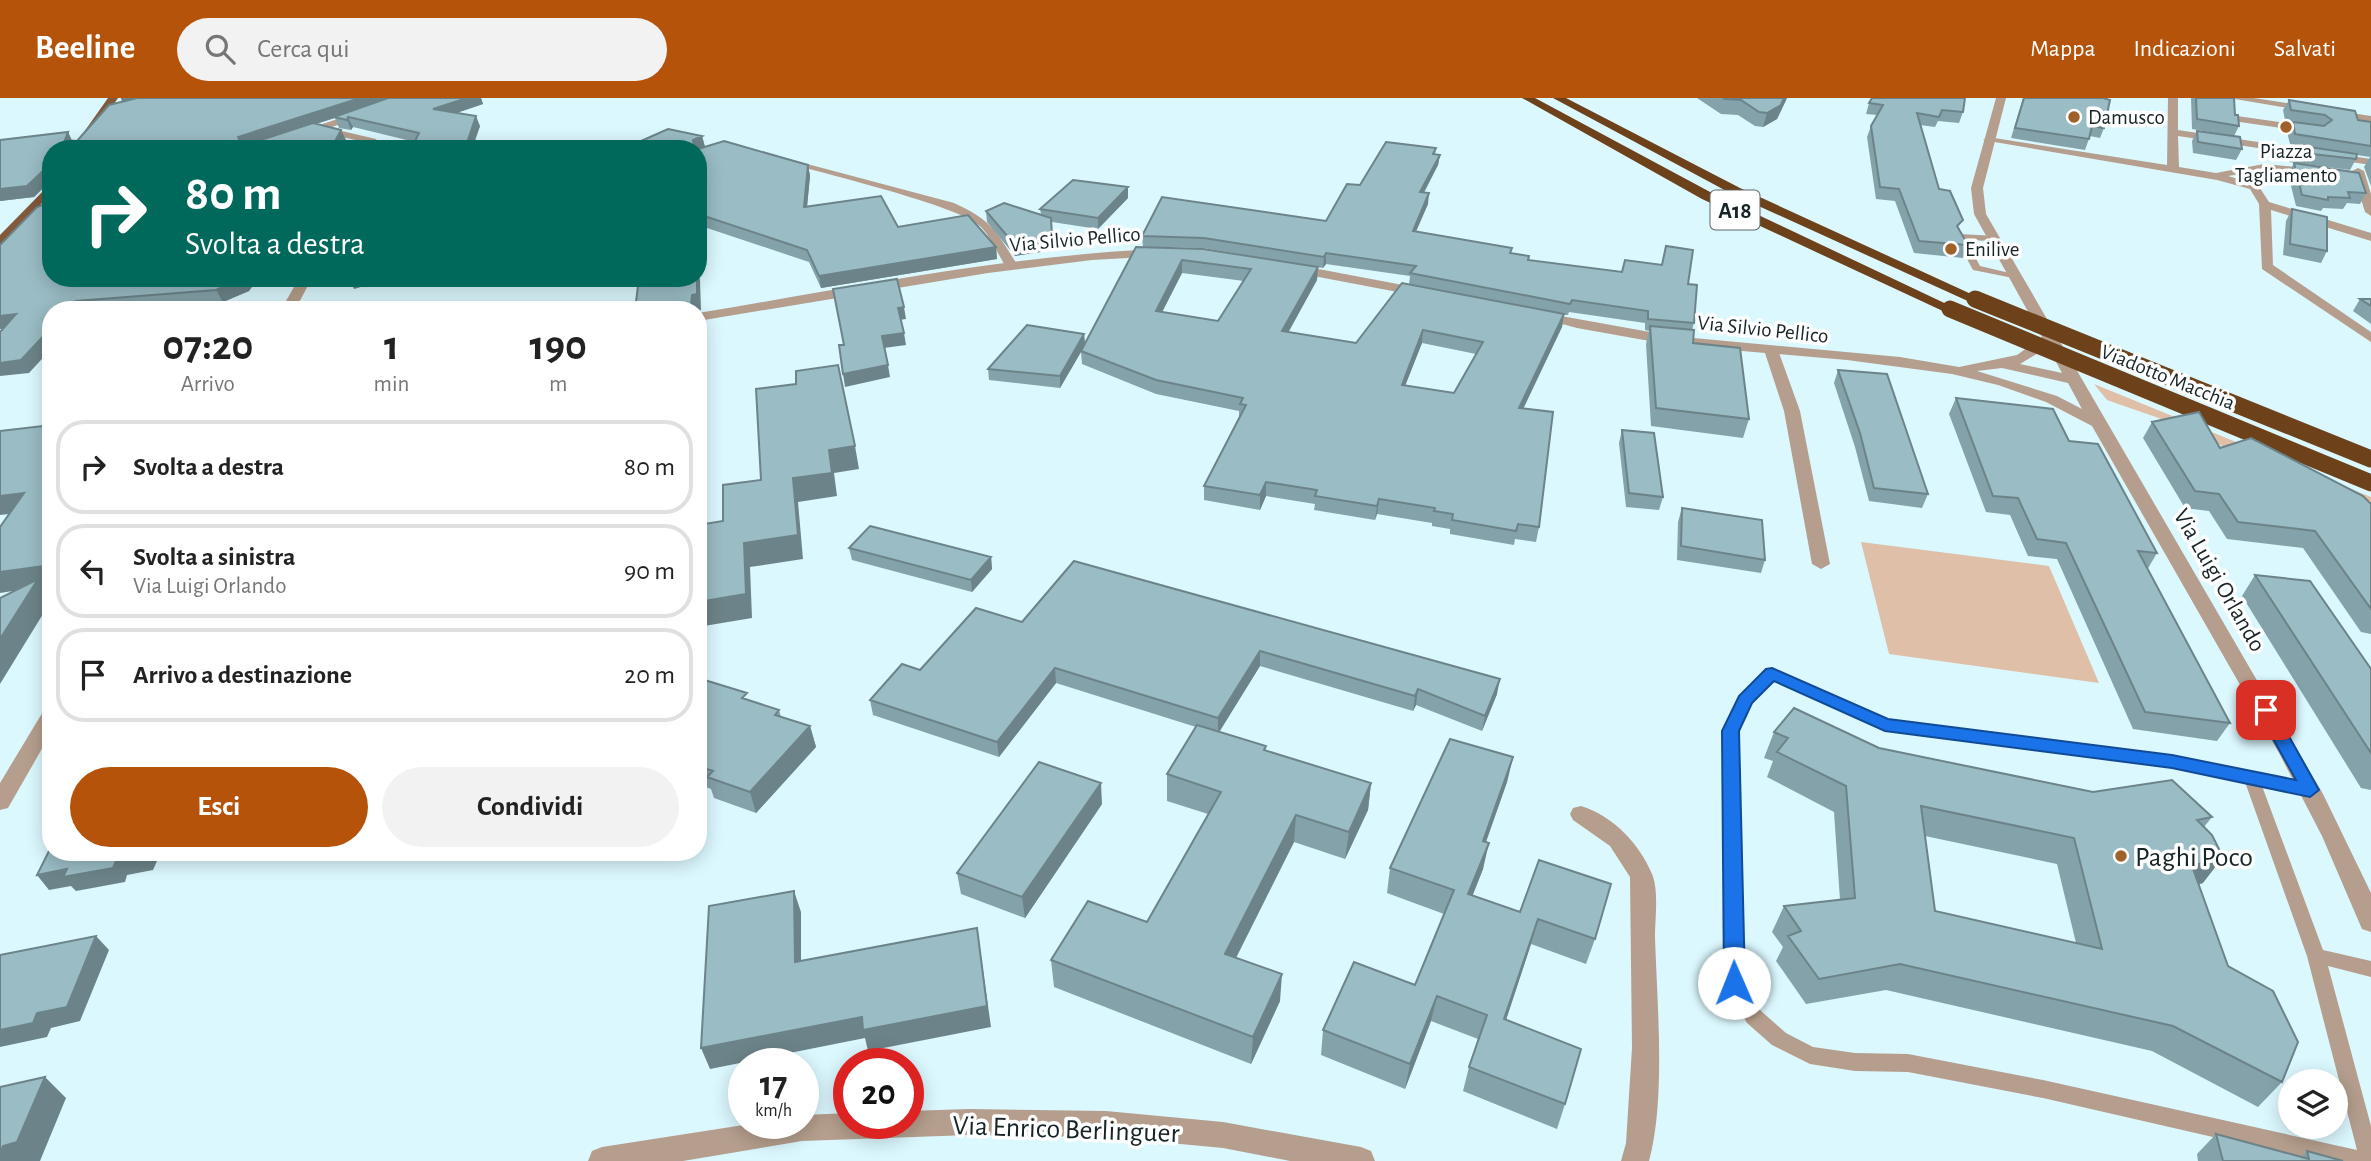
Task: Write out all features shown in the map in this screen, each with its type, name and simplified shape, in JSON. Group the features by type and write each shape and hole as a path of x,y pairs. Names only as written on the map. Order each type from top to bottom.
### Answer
{"highway":[{"name":"Viadotto Macchia","path":"1527,98 1707,196 1950,309 2371,483"},
{"name":"Viadotto Macchia","path":"1558,98 1736,191 1975,299 2371,459"}],"main road":[{"path":"83,140 113,98"},
{"path":"0,242 42,198"}],"street":[{"path":"278,140 413,98"},
{"name":"Via Luigi Orlando","path":"2001,98 1976,199 1993,238 2310,790 2354,878 2371,922"},
{"path":"2173,98 2173,170"},
{"path":"2234,98 2371,119"},
{"path":"2236,119 2319,131"},
{"path":"2285,126 2288,150"},
{"path":"316,128 369,140"},
{"path":"2173,132 2371,162"},
{"path":"1989,140 2218,177 2254,187 2265,204 2267,265 2371,338"},
{"path":"769,154 950,206 977,218 986,225 1012,266"},
{"path":"2348,176 2355,160"},
{"path":"2218,177 2229,171 2264,167 2348,176"},
{"path":"2348,176 2371,212"},
{"path":"2265,204 2371,237"},
{"path":"21,220 42,212"},
{"name":"Via Silvio Pellico","path":"707,316 1012,266 1133,253 1176,254"},
{"path":"1277,265 1442,297"},
{"name":"Via Silvio Pellico","path":"1520,313 1645,337 1954,369"},
{"path":"1954,369 2027,358 2049,337"},
{"path":"1771,350 1791,411 1821,564"},
{"path":"1999,363 2074,380"},
{"path":"1954,369 2031,389 2097,423"},
{"path":"1981,376 2053,384 2074,380"},
{"path":"0,802 42,730"},
{"path":"1581,814 1609,830 1630,851 1642,877 1645,1048 1640,1143 1635,1161"},
{"name":"Via Enrico Berlinguer","path":"602,1161 802,1128 983,1122 1106,1124 1223,1135 1361,1161"}],"lane":[{"path":"1993,238 1960,237 1976,268 2015,276"},
{"path":"2310,790 2172,761 1885,725 1772,673 1745,700 1730,731 1734,983 1754,1017 1779,1039 1810,1055 1855,1062 1908,1063 2176,1117 2360,1161"},
{"path":"2250,778 2316,956 2370,1161"},
{"path":"2316,956 2371,969"}],"shaded area":[{"path":"2094,384 2371,497 2371,524 2190,429 2107,400"},
{"path":"1861,542 2049,566 2099,683 1889,654"}],"building":[{"path":"137,98 360,98 238,137 240,140 78,140 109,105"},
{"path":"388,98 467,98 433,109 476,116 468,140 416,140 419,133 348,117 347,120 334,117"},
{"path":"1723,98 1784,98 1781,105 1767,113 1759,112 1741,100"},
{"path":"1872,98 1965,98 1963,112 1942,110 1939,117 1917,113 1939,189 1950,191 1963,220 1957,226 1968,245 1919,241 1899,189 1880,187 1871,126 1883,105 1869,103"},
{"path":"2024,98 2110,100 2104,128 2092,126 2089,139 2015,128"},
{"path":"2196,98 2234,98 2239,126 2197,119"},
{"path":"2289,100 2355,111 2358,120 2371,122 2371,146 2295,134 2293,122 2324,126 2332,120 2325,115 2291,110"},
{"path":"313,123 341,130 336,140 261,140"},
{"path":"668,129 702,136 693,140 643,140"},
{"path":"2197,131 2240,137 2242,149 2198,142"},
{"path":"68,132 65,140 42,140 42,172 27,186 0,189 0,140"},
{"path":"724,141 808,165 804,207 881,196 898,227 968,215 996,247 819,276 807,250 707,217 707,146"},
{"path":"1386,142 1436,148 1433,154 1440,155 1420,192 1429,193 1413,231 1512,248 1510,253 1529,256 1528,260 1622,272 1625,260 1662,265 1666,246 1693,250 1688,284 1697,285 1694,323 1648,319 1648,311 1572,300 1570,304 1410,273 1416,266 1326,253 1324,257 1204,238 1142,236 1162,197 1326,221 1347,184 1360,185"},
{"path":"2295,145 2357,154 2356,159 2295,152"},
{"path":"2294,163 2359,173 2366,193 2348,192 2350,198 2328,197 2328,200 2302,195"},
{"path":"1073,180 1128,187 1098,218 1040,209"},
{"path":"1004,203 1051,218 1052,239 1014,244 986,211"},
{"path":"42,205 42,287 223,287 216,290 76,301 42,301 42,338 21,360 0,363 0,332 16,314 0,316 0,245"},
{"path":"2292,209 2327,217 2327,251 2290,244"},
{"path":"1136,247 1203,249 1318,267 1282,331 1356,343 1402,283 1564,314 1519,408 1553,412 1539,527 1518,524 1516,531 1452,520 1453,514 1434,511 1435,508 1379,499 1377,506 1315,496 1317,490 1266,482 1260,495 1204,486 1246,405 1240,404 1243,398 1156,380 1081,351","holes":["1182,260 1251,269 1218,321 1156,311","1423,330 1483,342 1454,393 1402,385"]},
{"path":"897,279 904,307 898,308 904,333 882,336 888,365 843,374 839,345 844,345 833,289"},
{"path":"638,287 697,287 697,294 692,295 691,301 636,301"},
{"path":"2360,299 2371,299 2371,306"},
{"path":"1027,325 1084,334 1060,376 988,369"},
{"path":"1650,326 1694,330 1693,343 1740,348 1749,419 1656,408"},
{"path":"838,365 855,446 829,450 832,473 793,478 798,535 744,543 746,594 707,600 707,524 723,521 723,485 761,480 756,389 796,384 796,371"},
{"path":"1838,370 1887,374 1928,494 1874,488 1860,433"},
{"path":"1956,398 2053,409 2069,441 2098,444 2157,553 2138,551 2230,723 2145,712 2066,543 2037,539 2018,498 1993,496"},
{"path":"2199,412 2220,448 2251,438 2363,496 2371,504 2371,609 2315,531 2238,522 2219,494 2195,491 2152,422"},
{"path":"42,426 42,566 0,572 0,527 24,493 0,496 0,431"},
{"path":"1622,430 1654,433 1663,497 1629,493"},
{"path":"1682,508 1762,520 1765,560 1681,546"},
{"path":"870,526 991,557 971,580 849,548"},
{"path":"1074,561 1500,679 1485,716 1418,689 1415,696 1260,651 1218,718 1055,668 997,742 870,700 902,664 920,670 976,608 1022,622"},
{"path":"2255,575 2310,581 2371,669 2371,753"},
{"path":"38,579 0,639 0,598"},
{"path":"707,681 747,693 742,698 779,710 775,715 810,726 750,792 707,777 713,771 707,769"},
{"path":"1794,708 1879,748 2093,792 2172,780 2212,817 2197,820 2212,835 2223,857 2192,866 2228,966 2273,991 2298,1042 2287,1069 2278,1069 2278,1080 2173,1026 1900,964 1819,979 1788,936 1801,931 1784,906 1855,898 1846,786 1777,752 1788,738 1774,732","holes":["1921,806 2074,838 2102,949 1935,911"]},
{"path":"1197,725 1266,746 1264,750 1371,783 1349,832 1296,815 1225,954 1282,974 1253,1037 1051,960 1088,901 1147,922 1221,792 1167,774"},
{"path":"1450,739 1513,757 1483,841 1489,843 1468,894 1520,912 1539,860 1611,884 1595,939 1538,919 1504,1019 1581,1049 1565,1104 1469,1067 1487,1015 1437,996 1410,1064 1323,1030 1354,962 1415,985 1454,890 1390,868"},
{"path":"1039,762 1101,783 1022,897 957,873"},
{"path":"44,861 116,861 113,868 63,877 67,869 37,875"},
{"path":"794,891 795,962 977,928 987,1006 863,1030 862,1017 701,1048 709,906"},
{"path":"96,936 67,1007 37,1013 33,1023 0,1030 0,955"},
{"path":"45,1077 17,1142 3,1146 0,1153 0,1087"},
{"path":"2216,1134 2309,1159 2307,1151 2343,1161 2223,1161"}],"place":[{"name":"Damusco","path":"2074,117"},
{"name":"Piazza Tagliamento","path":"2286,127"},
{"name":"Enilive","path":"1951,249"},
{"name":"Paghi Poco","path":"2121,856"}],"route":[{"path":"1734,983 1730,731 1745,700 1772,673 1885,725 2172,761 2310,790 2266,710"}]}
